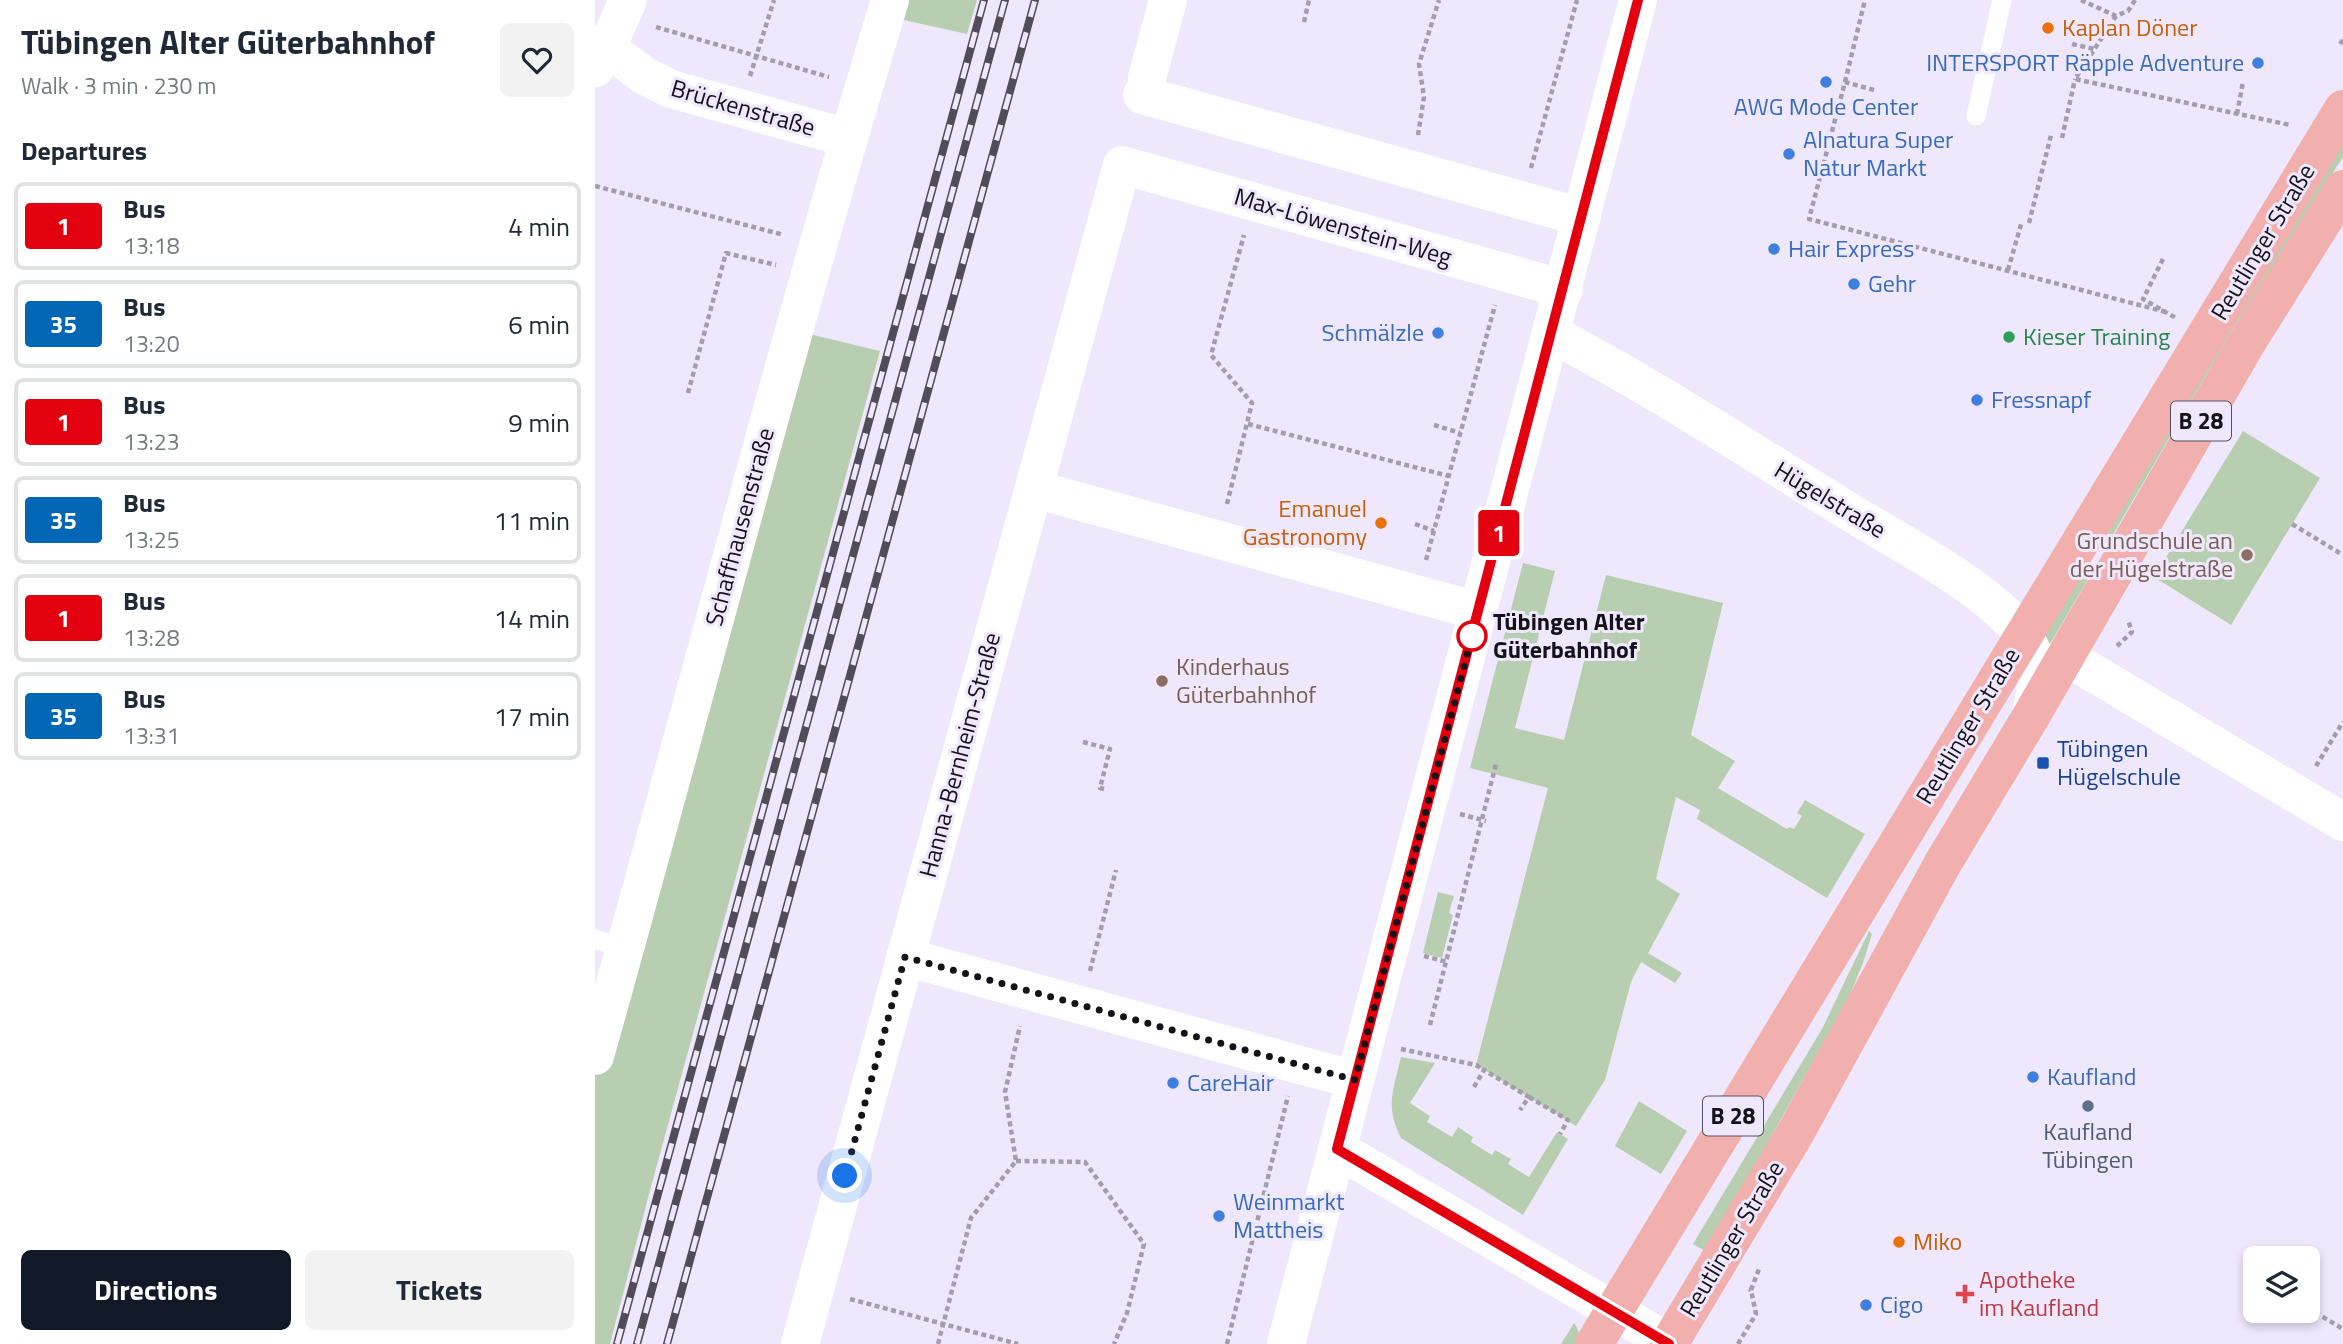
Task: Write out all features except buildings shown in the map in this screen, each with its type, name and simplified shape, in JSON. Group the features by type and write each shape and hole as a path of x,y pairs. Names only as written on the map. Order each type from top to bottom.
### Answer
{"main road":[{"name":"Reutlinger Straße","path":"1594,1344 2343,109"},
{"name":"Reutlinger Straße","path":"1670,1344 1796,1132 1943,863 2246,344 2343,188"}],"street":[{"name":"Schaffhausenstraße","path":"595,1056 610,944 736,536 848,138 890,0"},
{"path":"1168,0 1144,86 1412,169 1583,217"},
{"path":"1286,1344 1638,0"},
{"name":"Brückenstraße","path":"613,33 645,76 671,89 848,138"},
{"name":"Max-Löwenstein-Weg","path":"1122,165 1564,289"},
{"name":"Hanna-Bernheim-Straße","path":"800,1344 1122,165"},
{"name":"Hügelstraße","path":"1552,334 1660,396 1941,568 1990,601 2009,618 2035,657 2039,676 2030,718"},
{"path":"1034,489 1478,611"},
{"path":"2065,656 2343,822"},
{"path":"905,957 1355,1080"},
{"path":"1337,1149 1670,1344"}],"lane":[{"path":"1976,116 2002,0"}],"path":[{"path":"741,107 774,0"},
{"path":"1304,22 1310,0"},
{"path":"1412,169 1425,97 1419,64 1439,0"},
{"path":"1808,226 1832,119 1865,0"},
{"path":"2081,0 2116,16"},
{"path":"2062,138 2075,79 2116,16 2128,11 2135,0"},
{"path":"613,33 756,58 863,87"},
{"path":"2072,44 2094,49"},
{"path":"2075,79 2290,125"},
{"path":"2237,114 2243,82"},
{"path":"1842,85 1874,90"},
{"path":"2029,223 2051,135"},
{"path":"595,186 727,218 815,259"},
{"path":"1218,539 1252,403 1211,355 1254,202"},
{"path":"1809,219 2166,312"},
{"path":"2008,270 2022,221"},
{"path":"1831,232 1833,225"},
{"path":"1864,241 1866,234"},
{"path":"688,393 726,253 815,259"},
{"path":"1941,261 1943,254"},
{"path":"2163,259 2143,299 2179,319"},
{"path":"2057,291 2059,284"},
{"path":"2105,304 2107,297"},
{"path":"1248,424 1449,476"},
{"path":"1434,425 1461,433"},
{"path":"1415,524 1434,531"},
{"path":"2292,524 2343,555"},
{"path":"2298,795 2343,722"},
{"path":"1083,742 1110,749 1100,788 1104,789"},
{"path":"1430,1026 1496,764"},
{"path":"1081,1006 1116,870"},
{"path":"938,1344 971,1218 1016,1161 1005,1092 1029,991"},
{"path":"1366,1041 1476,1065 1568,1120 1560,1134"},
{"path":"1227,1344 1296,1065"},
{"path":"1474,1087 1484,1070"},
{"path":"1520,1110 1529,1097"},
{"path":"1016,1161 1085,1162 1144,1244 1128,1313 1114,1344"},
{"path":"815,1290 1018,1344"},
{"path":"2320,1315 2343,1329"}],"green space":[{"path":"890,0 977,0 967,34 890,17 801,332 880,351 610,1344 595,1344 595,1056"},
{"path":"2343,140 2343,157 2233,329 2112,536 2104,531"},
{"path":"2243,431 2320,478 2231,625 2154,577"},
{"path":"2086,562 2095,567 2050,644 2043,636"},
{"path":"1523,563 1555,571 1515,728 1564,740 1606,575 1723,603 1691,735 1735,761 1718,788 1787,829 1794,829 1802,816 1797,813 1805,800 1865,834 1827,898 1697,819 1700,810 1676,797 1656,879 1680,894 1648,953 1682,973 1675,983 1641,962 1631,982 1605,1080 1576,1126 1476,1065 1548,788 1470,768"},
{"path":"1438,892 1454,896 1449,913 1453,915 1442,958 1423,953"},
{"path":"1869,931 1872,934 1849,997 1707,1252 1693,1244 1822,1029"},
{"path":"1401,1057 1435,1063 1410,1103 1430,1116 1427,1122 1452,1137 1458,1127 1473,1137 1471,1142 1492,1155 1495,1150 1511,1159 1508,1164 1529,1177 1557,1132 1568,1139 1523,1215 1401,1138 1393,1117 1392,1098"},
{"path":"1639,1101 1687,1131 1661,1174 1615,1146"},
{"path":"1574,1323 1579,1333 1576,1344 1561,1344"}],"railway":[{"path":"617,1344 984,0"},
{"path":"637,1344 1005,0"},
{"path":"667,1344 1035,0"}],"bus line":[{"name":"1","path":"1638,0 1337,1149 1669,1344"}],"place":[{"name":"Kaplan Döner","path":"2048,28"},
{"name":"INTERSPORT Räpple Adventure","path":"2258,63"},
{"name":"AWG Mode Center","path":"1826,82"},
{"name":"Alnatura Super Natur Markt","path":"1789,154"},
{"name":"Hair Express","path":"1774,249"},
{"name":"Gehr","path":"1854,284"},
{"name":"Schmälzle","path":"1438,333"},
{"name":"Kieser Training","path":"2009,337"},
{"name":"Fressnapf","path":"1977,400"},
{"name":"Emanuel Gastronomy","path":"1381,523"},
{"name":"Grundschule an der Hügelstraße","path":"2247,555"},
{"name":"Tübingen Alter Güterbahnhof","path":"1472,636"},
{"name":"Kinderhaus Güterbahnhof","path":"1162,681"},
{"name":"Tübingen Hügelschule","path":"2043,763"},
{"name":"Kaufland","path":"2033,1077"},
{"name":"CareHair","path":"1173,1083"},
{"name":"Kaufland Tübingen","path":"2088,1106"},
{"name":"Weinmarkt Mattheis","path":"1219,1216"},
{"name":"Miko","path":"1899,1242"},
{"name":"Apotheke im Kaufland","path":"1965,1294"},
{"name":"Cigo","path":"1866,1305"}],"route":[{"path":"845,1176 905,957 1355,1080 1472,636"}]}
